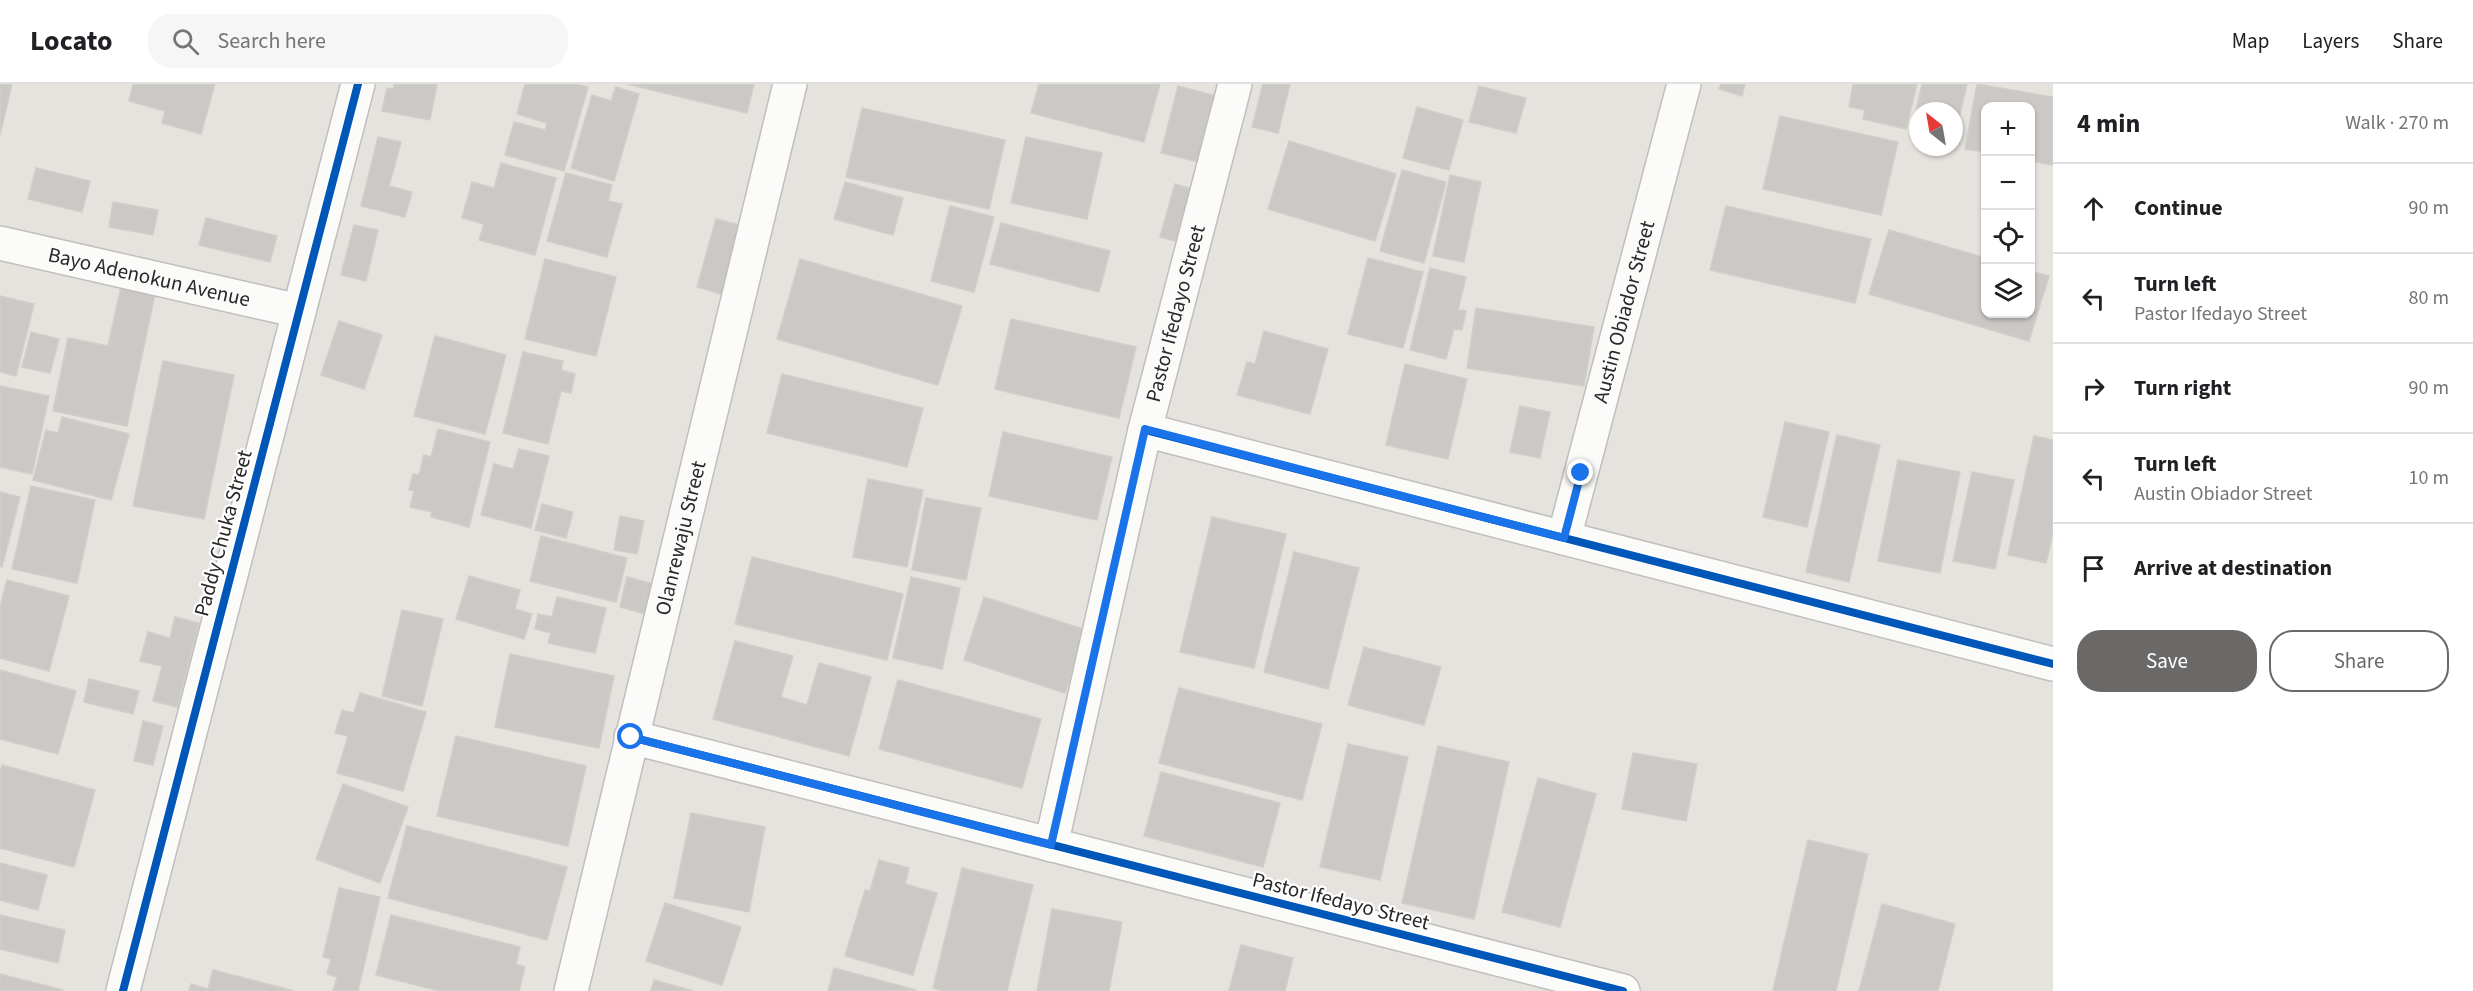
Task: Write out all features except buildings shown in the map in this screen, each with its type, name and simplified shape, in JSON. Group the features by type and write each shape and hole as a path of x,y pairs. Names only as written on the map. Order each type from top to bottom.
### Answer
{"street":[{"name":"Paddy Chuka Street","path":"123,991 358,84"},
{"name":"Olanrewaju Street","path":"571,991 790,84"},
{"name":"Pastor Ifedayo Street","path":"1235,84 1145,429 1051,845 1623,991"},
{"name":"Austin Obiador Street","path":"1564,538 1684,84"},
{"name":"Bayo Adenokun Avenue","path":"0,243 299,311"},
{"path":"1145,429 2053,664"},
{"path":"631,737 1051,845"}],"cycle path":[{"path":"123,991 358,84"},
{"path":"1145,430 2053,664"},
{"path":"631,737 1623,991"}],"route":[{"path":"631,737 1051,845 1145,429 1564,538 1581,473"}]}
